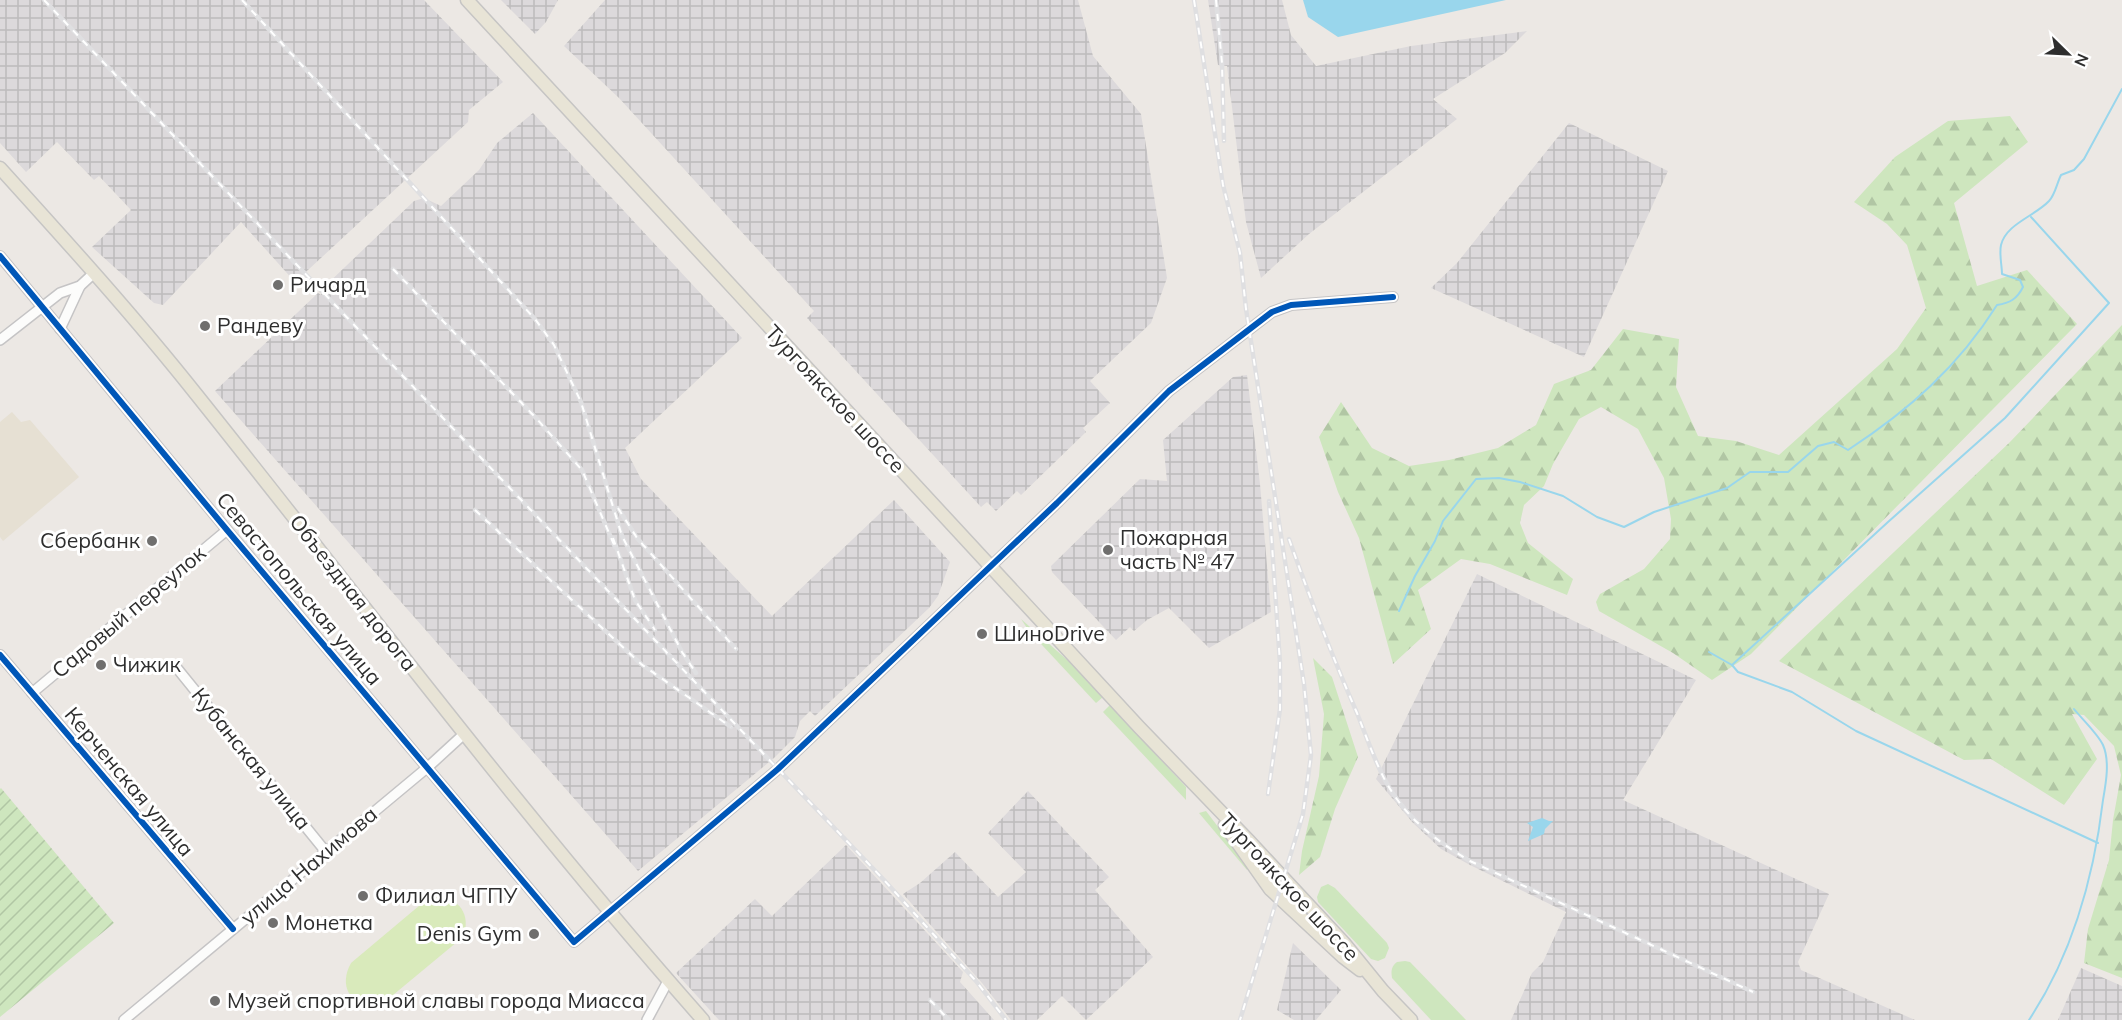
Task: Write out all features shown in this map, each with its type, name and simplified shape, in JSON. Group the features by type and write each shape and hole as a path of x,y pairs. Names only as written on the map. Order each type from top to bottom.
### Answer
{"main road":[{"name":"Тургоякское шоссе","path":"467,0 1204,796 1270,889 1342,957 1373,979 1411,1020"},
{"name":"Объездная дорога","path":"0,168 94,273 195,392 464,734 610,913 703,1020"}],"street":[{"name":"Севастопольская улица","path":"0,256 227,531 574,942 610,913"},
{"path":"60,329 80,286 94,273"},
{"path":"0,340 60,293 80,286"},
{"path":"610,913 778,770 1112,449 1168,391 1272,312 1291,304 1393,297"},
{"name":"Садовый переулок","path":"32,693 227,531"},
{"name":"Керченская улица","path":"0,655 233,929"},
{"name":"Кубанская улица","path":"176,667 326,852"},
{"name":"улица Нахимова","path":"124,1020 428,767 464,734"},
{"path":"647,1020 668,981"}],"shaded area":[{"path":"0,0 424,0 503,82 469,110 468,122 295,282 241,222 163,305 154,303 92,247 131,210 99,176 94,180 57,142 26,172 0,143"},
{"path":"501,0 558,0 546,22 535,34"},
{"path":"605,0 1078,0 1093,56 1141,114 1167,278 1151,323 1090,381 1110,403 1083,428 1086,432 1021,495 1017,491 996,511 987,502 981,507 807,318 814,311 619,98 564,46"},
{"path":"1208,0 1282,0 1291,35 1316,66 1411,46 1527,31 1505,53 1433,99 1457,119 1309,234 1261,278 1246,222 1227,66 1218,65"},
{"path":"533,113 742,338 625,448 641,479 772,616 894,500 950,562 938,596 929,608 815,716 810,711 800,721 795,737 774,758 638,871 215,391 318,293 321,295 322,289 414,201 424,198 441,206 479,170 497,143"},
{"path":"1569,123 1668,171 1584,357 1431,288 1457,263"},
{"path":"1247,375 1260,484 1271,612 1209,648 1169,608 1147,620 1134,631 1130,627 1116,640 1052,572 1051,566 1140,479 1167,481 1163,440 1233,377"},
{"path":"12,412 21,422 30,420 79,477 3,541 0,537 0,422"},
{"path":"1477,574 1696,680 1623,800 1829,894 1798,962 1801,970 1915,1020 1511,1020 1532,973 1543,962 1566,912 1441,849 1413,823 1376,779"},
{"path":"1028,791 1109,877 1095,890 1153,957 1086,1020 1062,996 1037,1020 1011,1020 982,983 903,894 920,883 955,852 998,897 1026,872 988,833"},
{"path":"846,845 963,972 960,982 994,1020 719,1020 676,973 755,899 772,916"},
{"path":"1293,943 1341,990 1316,1020 1294,1020 1277,1010"},
{"path":"2081,968 2122,986 2122,1020 2058,1020"}],"green space":[{"path":"2010,116 2028,142 1954,203 1977,286 2027,270 2077,324 1751,654 1712,680 1673,653 1599,611 1596,602 1600,594 1644,569 1670,539 1671,519 1664,478 1638,429 1601,407 1579,419 1553,464 1544,486 1524,505 1520,523 1528,543 1573,579 1567,595 1490,564 1461,559 1418,590 1431,629 1393,664 1359,538 1338,492 1319,437 1341,402 1372,448 1409,466 1449,460 1498,448 1536,425 1554,384 1591,370 1623,329 1679,339 1676,387 1698,436 1736,441 1779,455 1897,349 1926,308 1907,245 1887,224 1854,202 1895,157 1948,121"},
{"path":"2122,325 2122,978 2084,963 2088,929 2109,860 2121,775 2114,746 2084,715 2072,714 2097,759 2064,805 1991,759 1964,760 1779,661 2009,443"},
{"path":"1021,619 1074,666 1103,697 1096,703 1029,631"},
{"path":"1313,658 1332,677 1358,757 1335,809 1320,857 1299,875 1302,851 1319,776 1324,714"},
{"path":"1110,705 1186,787 1186,800 1103,712"},
{"path":"0,789 114,923 0,1017"},
{"path":"1206,811 1247,865 1247,870 1199,813"},
{"path":"1328,884 1335,888 1387,943 1389,948 1385,958 1378,961 1371,959 1318,902 1317,897 1321,887"},
{"path":"443,897 461,908 466,921 463,937 381,1005 371,1006 356,1000 347,989 347,972 351,963 426,900"},
{"path":"1397,962 1410,962 1466,1020 1431,1020 1392,978 1392,971"}],"water":[{"path":"1303,0 1506,0 1338,37 1308,17"},
{"path":"1542,818 1553,821 1545,829 1544,834 1528,841 1533,827 1527,823"}],"waterway":[{"path":"1399,611 1443,521 1476,479 1499,478 1520,482 1563,496 1597,517 1624,527 1654,512 1727,488 1750,472 1788,472 1818,446 1834,442 1848,450 1870,435 1912,403 1949,368 1997,305 2009,302 2018,295 2023,287 2020,280 2002,274 2000,249 2004,238 2015,226 2049,201 2061,175 2074,170 2084,159 2122,89"},
{"path":"1709,652 1732,665 2005,418 2109,303 2031,217"},
{"path":"1732,665 1738,672 1792,692 1856,731 2098,843"},
{"path":"2029,1020 2044,995 2069,942 2087,886 2099,829 2107,765 2105,751 2094,731 2074,709"}],"railway":[{"path":"44,0 884,880 976,981 1006,1020"},
{"path":"242,0 535,319 554,345 581,402 622,536 682,652 696,673"},
{"path":"1194,0 1223,185 1240,253 1246,309 1304,684 1311,755 1303,814 1240,1020"},
{"path":"1216,0 1222,63 1224,141"},
{"path":"393,269 537,419 582,470 615,547"},
{"path":"1268,794 1280,709 1280,663 1269,501"},
{"path":"618,508 637,538 736,649"},
{"path":"475,510 641,664 731,727"},
{"path":"613,538 635,600 655,630"},
{"path":"1289,539 1377,764 1392,792 1418,823 1470,861 1753,992"},
{"path":"930,1000 949,1020"}],"cycle path":[{"path":"0,256 574,942 778,769 1057,503 1169,391 1272,312 1291,305 1393,297"},
{"path":"0,655 233,929"}],"place":[{"name":"Ричард","path":"278,285"},
{"name":"Рандеву","path":"205,326"},
{"name":"Сбербанк","path":"152,541"},
{"name":"Пожарная часть № 47","path":"1108,550"},
{"name":"ШиноDrive","path":"982,634"},
{"name":"Чижик","path":"101,665"},
{"name":"Филиал ЧГПУ","path":"363,896"},
{"name":"Монетка","path":"273,923"},
{"name":"Denis Gym","path":"534,934"},
{"name":"Музей спортивной славы города Миасса","path":"215,1001"}]}
